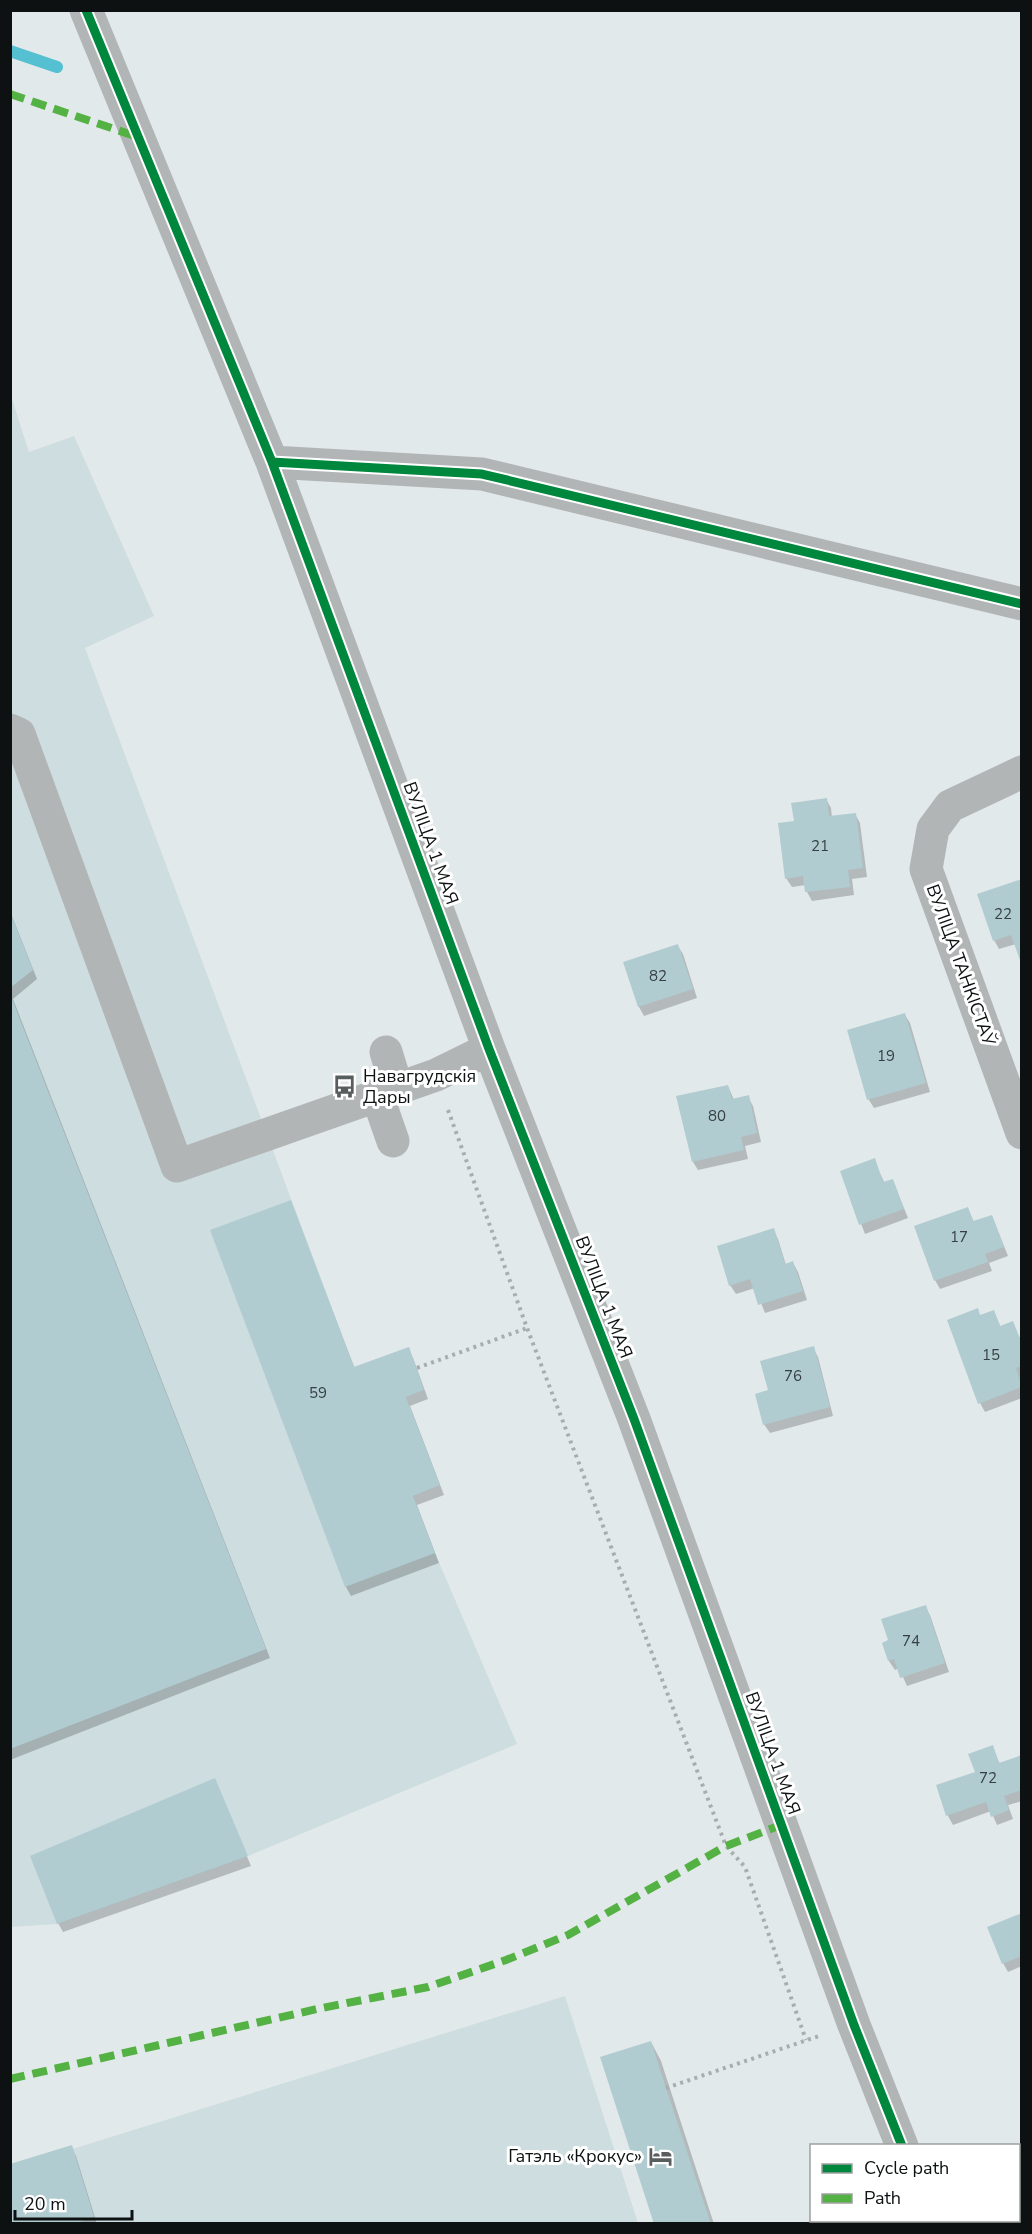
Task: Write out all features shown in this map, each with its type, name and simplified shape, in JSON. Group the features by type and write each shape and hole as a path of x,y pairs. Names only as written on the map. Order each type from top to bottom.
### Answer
{"street":[{"name":"ВУЛІЦА 1 МАЯ","path":"86,10 272,462 489,1048 634,1419 854,2025 902,2144"},
{"path":"272,462 482,474 1022,604"},
{"path":"10,730 20,734 177,1166 436,1075 489,1048"},
{"name":"ВУЛІЦА ТАНКІСТАЎ","path":"1022,772 950,806 933,829 926,869 1022,1134"},
{"path":"386,1052 387,1091 393,1141"}],"path":[{"path":"436,1075 527,1328 726,1846 745,1867 806,2040"},
{"path":"417,1368 527,1328"},
{"path":"666,2088 854,2025"}],"shaded area":[{"path":"10,393 29,452 74,436 154,616 85,648 354,1367 409,1347 424,1390 406,1397 440,1485 413,1496 517,1744 248,1856 57,1924 11,1927"},
{"path":"565,1996 638,2223 11,2224 11,2168"}],"building":[{"path":"827,798 829,816 856,813 863,868 848,870 850,887 805,892 803,876 785,879 778,823 794,821 791,803"},
{"path":"1022,879 1021,963 1011,935 993,941 977,894"},
{"path":"10,912 33,970 10,988"},
{"path":"678,944 693,989 638,1007 623,962"},
{"path":"10,994 266,1649 10,1749"},
{"path":"905,1013 926,1083 867,1100 847,1030"},
{"path":"728,1085 732,1099 749,1095 757,1133 741,1137 744,1150 692,1162 676,1096"},
{"path":"875,1158 883,1182 893,1179 904,1209 859,1225 840,1171"},
{"path":"291,1200 354,1367 409,1347 424,1390 406,1397 440,1485 413,1496 435,1553 345,1587 210,1230"},
{"path":"968,1207 973,1221 992,1215 1004,1247 985,1254 988,1262 934,1281 914,1226"},
{"path":"774,1228 785,1264 793,1261 803,1291 758,1305 750,1279 729,1286 717,1246"},
{"path":"978,1308 980,1315 994,1310 1000,1326 1013,1321 1022,1344 1022,1366 1016,1368 1022,1387 978,1404 947,1320"},
{"path":"814,1346 830,1407 763,1425 755,1394 768,1390 760,1361"},
{"path":"926,1605 945,1663 900,1678 894,1659 888,1661 882,1643 888,1640 881,1619"},
{"path":"993,1745 999,1763 1022,1755 1022,1790 1004,1796 1009,1810 991,1817 986,1802 946,1816 936,1785 975,1772 968,1754"},
{"path":"215,1778 248,1856 57,1924 30,1856"},
{"path":"1022,1913 1022,1956 1002,1964 987,1927"},
{"name":"Гатэль «Крокус»","path":"651,2041 711,2224 654,2224 600,2057"},
{"path":"72,2145 94,2217 73,2224 10,2224 10,2164"}],"waterway":[{"path":"10,51 57,67"}],"marked path":[{"path":"10,94 138,137"},
{"path":"10,2079 317,2009 428,1987 506,1960 568,1935 726,1846 781,1825"}],"cycle path":[{"path":"86,10 272,462 489,1049 634,1419 854,2025 901,2144"},
{"path":"272,462 482,474 1022,604"}],"place":[{"name":"Навагрудскія Дары","path":"345,1086"},
{"name":"Гатэль «Крокус»","path":"660,2156"}]}
